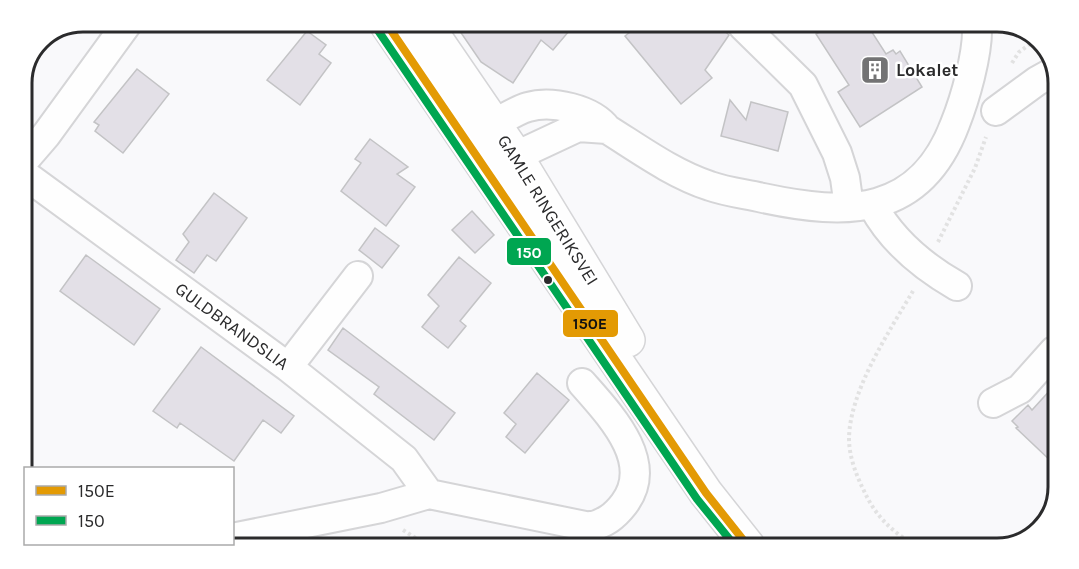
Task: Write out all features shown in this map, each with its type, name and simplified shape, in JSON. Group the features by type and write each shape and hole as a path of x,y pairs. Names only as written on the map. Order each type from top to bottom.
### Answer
{"main road":[{"name":"GAMLE RINGERIKSVEI","path":"392,32 706,493 742,538"},
{"name":"GAMLE RINGERIKSVEI","path":"431,32 516,156 675,418 725,489 764,538"}],"street":[{"path":"32,151 121,32"},
{"path":"749,32 803,85 861,206 926,268 957,286"},
{"path":"607,129 578,127 516,156 480,159 494,124 529,106 556,106 599,119 607,129 671,168 710,186 806,207 861,206 904,192 931,171 951,136 960,111 976,32"},
{"path":"996,111 1046,75"},
{"name":"GULDBRANDSLIA","path":"32,180 288,367 404,459 429,495"},
{"path":"288,367 358,276"},
{"path":"993,403 1020,389 1048,358"},
{"path":"234,538 381,508 429,495 590,527 605,523 620,509 634,487 636,464 616,426 582,383"}],"building":[{"path":"306,32 326,45 319,54 331,63 300,105 267,80"},
{"path":"460,32 568,32 553,50 541,40 513,83 481,62"},
{"path":"630,32 726,32 729,35 705,70 712,78 681,104 625,36"},
{"name":"Lokalet","path":"820,32 872,32 886,54 893,50 896,54 900,51 922,87 860,127 838,92 849,85 816,34"},
{"path":"137,69 169,94 123,153 95,131 99,125 94,122"},
{"path":"730,100 746,120 751,102 788,112 778,151 721,136"},
{"path":"370,139 408,167 397,174 415,187 386,226 341,191 361,163 355,159"},
{"path":"214,193 247,218 216,261 207,255 194,273 176,260 189,242 183,234"},
{"path":"472,211 494,235 475,253 452,230"},
{"path":"375,228 399,246 382,268 359,250"},
{"path":"86,255 160,309 134,345 60,291"},
{"path":"459,257 491,283 460,321 466,326 448,348 422,327 439,306 428,295"},
{"path":"343,328 455,413 434,440 374,394 379,387 328,350"},
{"path":"201,347 294,416 281,433 263,420 234,461 180,423 177,428 153,411"},
{"path":"537,373 569,400 525,453 506,437 516,424 504,413"},
{"path":"1048,393 1048,458 1016,428 1018,427 1012,421 1028,405 1032,410"}],"transit line":[{"name":"150","path":"379,32 697,499 729,538"},
{"name":"150E","path":"392,32 706,493 742,538"}],"place":[{"name":"Lokalet","path":"875,70"}]}
